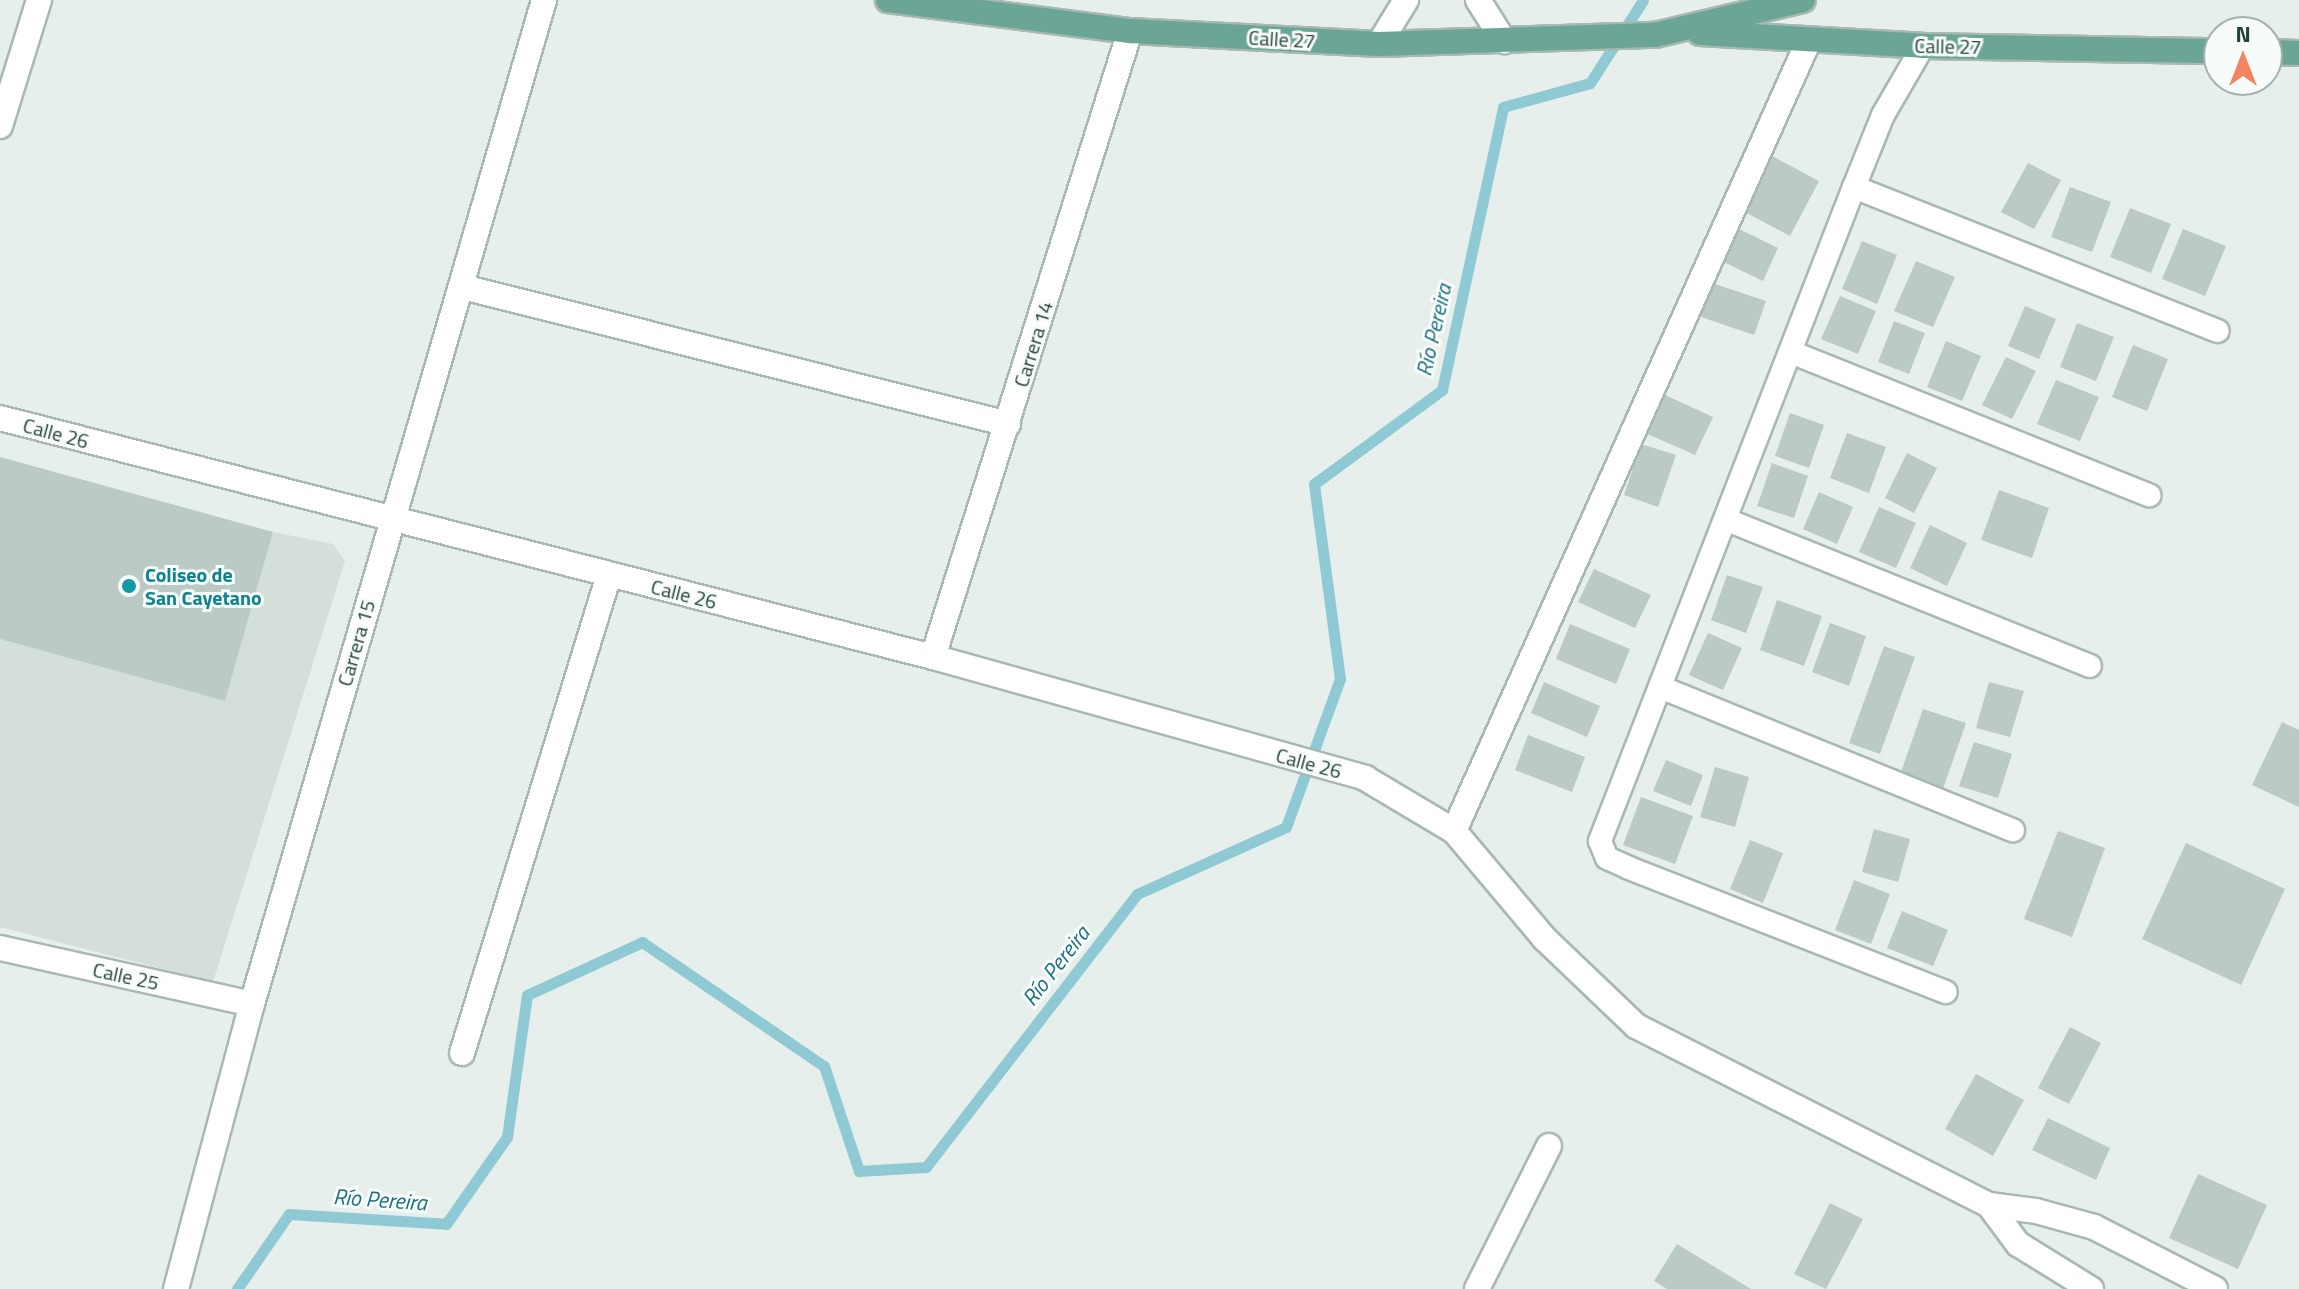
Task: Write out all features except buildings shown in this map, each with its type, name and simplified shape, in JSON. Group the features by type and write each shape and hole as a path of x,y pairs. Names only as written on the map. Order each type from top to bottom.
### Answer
{"main road":[{"name":"Calle 27","path":"888,0 1130,31 1379,44 1592,39 1666,34 1923,46 2203,51"},
{"name":"Calle 27","path":"1666,34 1803,0"}],"street":[{"path":"0,126 39,0"},
{"name":"Carrera 15","path":"176,1289 252,1004 544,0"},
{"path":"1379,44 1406,0"},
{"path":"1478,0 1504,41"},
{"name":"Carrera 14","path":"933,657 1130,31"},
{"path":"1454,831 1809,40"},
{"path":"463,287 1008,424"},
{"name":"Calle 26","path":"0,418 391,522 933,657 1365,778 1454,831 1544,938 1636,1026 1989,1205"},
{"path":"462,1053 609,575"},
{"name":"Calle 25","path":"0,948 252,1004"},
{"path":"1477,1289 1549,1146"},
{"path":"1989,1205 2018,1244 2091,1289"},
{"path":"1989,1205 2036,1211 2094,1227 2215,1289"}],"lane":[{"path":"1923,46 1883,115 1600,841 1607,858 1946,992"},
{"path":"1854,187 2217,331"},
{"path":"1791,352 2149,495"},
{"path":"1727,520 2090,666"},
{"path":"1660,687 2013,830"}],"shaded area":[{"path":"273,532 333,544 345,561 213,982 0,927 0,639 225,701"}],"waterway":[{"name":"Río Pereira","path":"237,1289 289,1214 446,1224 507,1137 527,995 642,942 824,1066 859,1171 926,1167 1137,894 1286,827 1340,679 1314,484 1442,390 1503,107 1590,83 1643,0"}],"place":[{"name":"Coliseo de San Cayetano","path":"129,586"}]}
